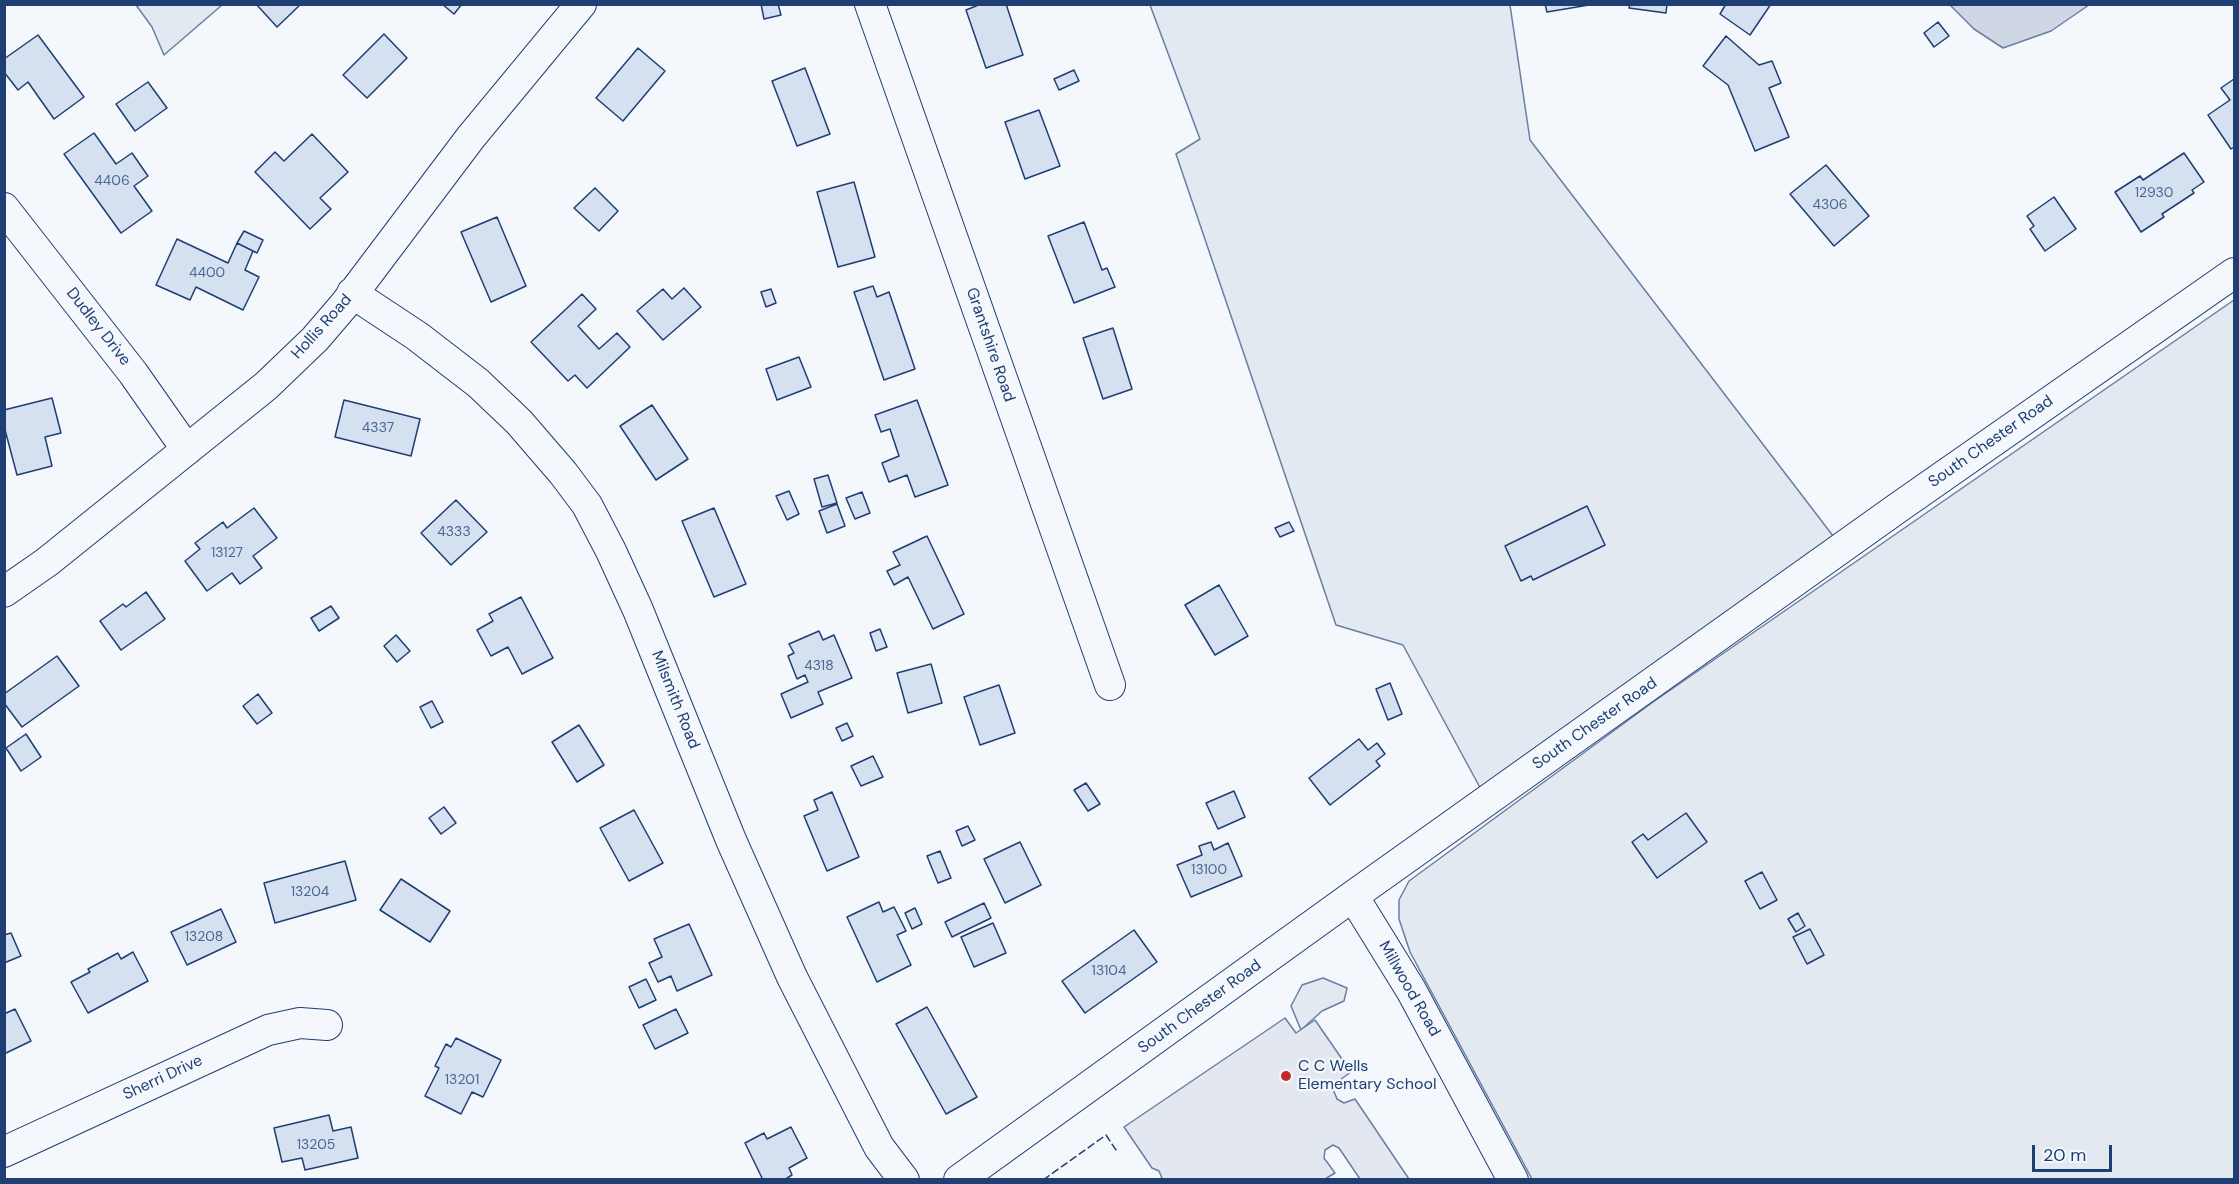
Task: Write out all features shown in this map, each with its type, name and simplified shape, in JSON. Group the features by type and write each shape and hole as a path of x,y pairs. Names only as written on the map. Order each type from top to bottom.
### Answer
{"street":[{"name":"Hollis Road","path":"4,592 47,562 266,386 315,339 471,137 581,4"},
{"name":"Grantshire Road","path":"870,4 1110,685"},
{"name":"Dudley Drive","path":"4,208 134,373 187,450"},
{"name":"South Chester Road","path":"959,1179 2036,410 2235,273"},
{"name":"Milsmith Road","path":"352,293 417,336 478,383 519,422 563,473 586,505 612,551 638,610 731,840 792,977 879,1147 904,1179"},
{"name":"Millwood Road","path":"1353,896 1411,990 1513,1179"},
{"name":"Sherri Drive","path":"4,1152 268,1030 300,1023 327,1025"}],"shaded area":[{"path":"136,5 222,5 164,55 152,27"},
{"path":"1150,5 1510,5 1530,140 1840,545 1484,795 1403,645 1336,625 1176,154 1200,139"},
{"path":"1950,5 2089,5 2051,31 2003,48 1974,29"},
{"path":"2234,300 2234,1179 1532,1179 1410,952 1399,919 1399,900 1409,881 1653,702"},
{"path":"1323,978 1347,988 1344,1001 1322,1011 1301,1030 1291,1006 1302,985"},
{"path":"1285,1018 1296,1033 1315,1020 1351,1072 1337,1082 1333,1089 1337,1099 1344,1103 1355,1099 1409,1179 1360,1179 1339,1148 1333,1145 1325,1150 1324,1158 1335,1173 1325,1179 1160,1179 1162,1178 1159,1171 1152,1168 1124,1127"}],"building":[{"path":"256,4 301,4 277,27"},
{"path":"442,4 462,4 454,14"},
{"path":"761,4 778,4 781,15 764,19"},
{"path":"981,4 1006,4 1023,55 986,68 966,10"},
{"path":"1545,4 1589,4 1589,5 1547,12"},
{"path":"1630,4 1667,4 1666,13 1629,8"},
{"path":"1726,4 1771,4 1750,35 1720,14"},
{"path":"1938,22 1949,36 1934,47 1924,33"},
{"path":"384,34 407,58 367,98 343,75"},
{"path":"38,35 84,97 54,119 28,82 18,90 4,72 4,59"},
{"path":"1726,36 1759,65 1772,61 1781,83 1769,88 1789,137 1755,151 1728,85 1703,66"},
{"path":"638,48 665,71 623,121 596,98"},
{"path":"805,68 830,134 797,146 772,81"},
{"path":"1074,70 1079,81 1059,90 1054,79"},
{"path":"2234,79 2234,147 2231,149 2208,115 2230,100 2221,88"},
{"path":"148,82 167,108 135,131 116,104"},
{"path":"1039,110 1060,166 1025,179 1005,122"},
{"path":"94,133 116,164 132,153 148,176 134,186 152,211 121,233 64,154"},
{"path":"312,134 348,172 320,198 331,209 310,229 255,172 275,152 284,161"},
{"path":"2184,153 2204,182 2192,190 2194,193 2162,214 2164,217 2141,232 2115,192 2140,176 2143,180"},
{"path":"1826,165 1869,216 1834,246 1790,194"},
{"path":"854,182 875,257 838,267 817,192"},
{"path":"595,188 618,211 599,231 574,208"},
{"path":"2054,197 2076,229 2045,251 2030,229 2034,226 2027,216"},
{"path":"497,217 526,286 491,302 461,232"},
{"path":"1084,222 1102,270 1107,268 1115,287 1074,303 1048,236"},
{"path":"244,231 263,240 257,253 237,243"},
{"path":"177,239 228,263 237,243 253,251 245,270 259,277 243,310 196,287 190,300 156,285"},
{"path":"873,286 877,297 889,292 915,369 884,380 854,292"},
{"path":"684,288 701,307 663,340 637,311 663,289 672,299"},
{"path":"771,289 776,303 766,307 761,292"},
{"path":"582,294 596,309 578,326 599,349 617,333 630,347 587,388 575,375 568,381 531,342"},
{"path":"1113,328 1132,389 1103,399 1083,338"},
{"path":"799,357 811,387 777,400 766,369"},
{"path":"52,398 61,433 45,437 52,466 17,475 4,426 4,410"},
{"path":"344,400 420,419 411,456 335,437"},
{"path":"917,400 948,485 915,497 907,475 889,482 882,463 899,456 890,429 881,432 875,415"},
{"path":"652,405 688,459 656,480 620,426"},
{"path":"828,475 837,503 822,507 814,479"},
{"path":"789,491 799,514 787,520 776,496"},
{"path":"862,492 870,513 855,519 846,498"},
{"path":"456,500 487,532 451,565 421,533"},
{"path":"837,504 845,526 827,533 819,511"},
{"path":"1587,506 1605,545 1533,580 1531,576 1521,581 1505,546"},
{"path":"254,508 277,538 253,556 262,568 240,584 232,573 207,591 185,561 200,549 195,543 223,522 227,528"},
{"path":"714,508 746,584 714,597 682,521"},
{"path":"1289,522 1294,531 1280,537 1275,528"},
{"path":"927,536 964,614 933,629 908,577 894,585 887,571 900,565 893,552"},
{"path":"1219,585 1248,636 1215,655 1185,605"},
{"path":"146,592 165,619 121,650 100,621 123,604 126,607"},
{"path":"521,597 553,658 522,674 508,647 491,656 477,630 493,621 489,614"},
{"path":"331,606 339,618 319,631 311,618"},
{"path":"880,629 887,647 876,651 870,633"},
{"path":"819,631 823,640 834,635 852,678 818,692 823,704 791,718 781,694 808,682 805,675 797,679 788,656 794,653 789,644"},
{"path":"396,635 410,651 397,662 384,646"},
{"path":"57,656 79,686 22,727 4,703 4,694"},
{"path":"931,664 942,703 908,713 897,673"},
{"path":"1390,683 1402,714 1388,720 1376,689"},
{"path":"999,685 1015,733 980,745 964,697"},
{"path":"258,694 272,713 257,724 243,706"},
{"path":"432,701 443,722 431,728 420,707"},
{"path":"847,723 853,736 842,741 836,728"},
{"path":"579,725 604,765 577,782 552,742"},
{"path":"26,734 41,757 21,771 6,748"},
{"path":"1359,739 1368,750 1377,743 1385,754 1376,761 1380,766 1330,805 1309,778"},
{"path":"873,756 883,777 861,786 851,766"},
{"path":"1086,783 1100,804 1088,811 1074,790"},
{"path":"1234,791 1245,817 1218,829 1206,803"},
{"path":"832,792 859,857 827,871 804,816 818,810 814,800"},
{"path":"444,807 456,823 441,834 429,818"},
{"path":"634,810 663,863 629,881 600,828"},
{"path":"1686,813 1707,842 1657,878 1632,842 1643,834 1648,840"},
{"path":"968,826 975,840 962,846 956,831"},
{"path":"1020,842 1041,885 1005,903 984,859"},
{"path":"1211,842 1214,850 1228,843 1242,876 1191,897 1177,865 1202,855 1199,846"},
{"path":"940,851 951,878 938,883 927,856"},
{"path":"345,861 356,900 275,923 264,883"},
{"path":"1762,872 1777,900 1760,909 1745,881"},
{"path":"401,879 450,911 430,942 380,910"},
{"path":"879,902 883,912 894,907 906,931 897,935 911,965 877,982 847,917"},
{"path":"984,903 991,918 952,937 945,922"},
{"path":"915,908 922,924 912,929 905,913"},
{"path":"221,909 236,942 187,965 171,932"},
{"path":"1798,913 1805,926 1796,932 1788,919"},
{"path":"993,923 1006,953 974,967 961,937"},
{"path":"689,924 712,975 677,991 671,976 658,982 649,963 662,957 654,939"},
{"path":"1810,929 1824,955 1807,964 1793,937"},
{"path":"1134,930 1157,962 1085,1013 1062,981"},
{"path":"11,933 21,956 4,963 4,935"},
{"path":"133,952 148,981 88,1013 71,982 90,972 88,969 118,953 121,959"},
{"path":"646,979 656,1000 639,1008 629,987"},
{"path":"927,1007 977,1097 946,1114 896,1024"},
{"path":"15,1009 31,1041 4,1054 4,1014"},
{"path":"676,1009 688,1033 655,1049 643,1025"},
{"path":"456,1038 501,1060 483,1097 472,1092 461,1114 425,1096 439,1068 435,1066 446,1044 451,1047"},
{"path":"329,1115 333,1131 351,1127 358,1158 305,1170 302,1158 282,1162 274,1128"},
{"path":"791,1127 807,1158 789,1168 792,1175 784,1180 763,1180 745,1143 764,1133 767,1139"}],"fence":[{"path":"1043,1180 1106,1135 1118,1153"}],"place":[{"name":"C C Wells Elementary School","path":"1286,1076"}]}
